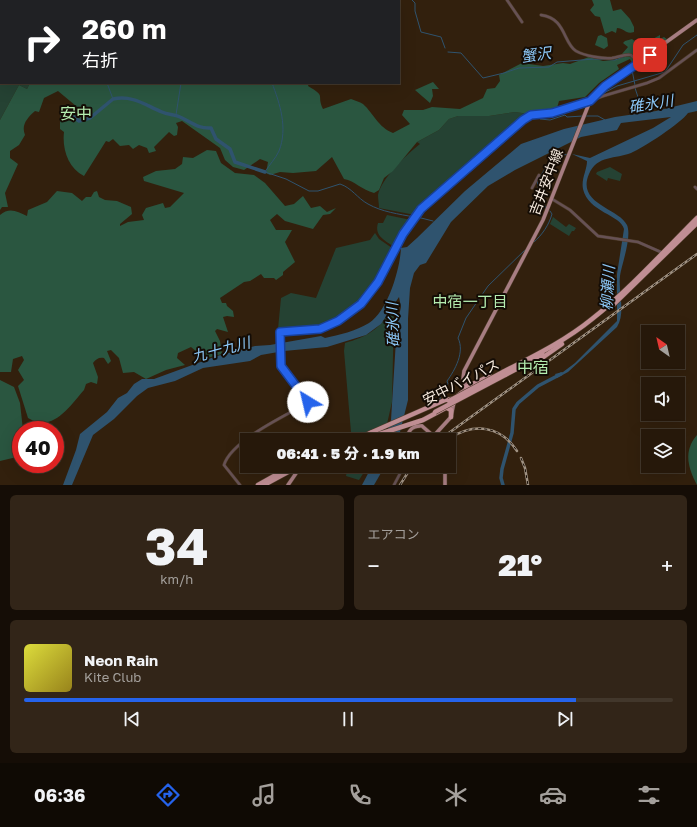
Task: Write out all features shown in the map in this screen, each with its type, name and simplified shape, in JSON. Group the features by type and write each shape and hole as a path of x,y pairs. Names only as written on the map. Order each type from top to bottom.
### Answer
{"highway":[{"name":"安中バイパス","path":"504,374 570,335 592,320 623,294 697,218"},
{"name":"安中バイパス","path":"664,253 697,223"},
{"name":"安中バイパス","path":"409,421 434,410 562,344 594,322 615,301"},
{"path":"467,388 570,335"},
{"path":"467,388 480,389 492,384 547,355 562,344"},
{"path":"488,378 492,384"},
{"path":"379,433 409,421 445,400 454,401"},
{"path":"370,433 447,408 454,401"},
{"path":"447,408 451,410 451,417"},
{"path":"258,485 279,473"},
{"path":"264,485 287,473"}],"main road":[{"name":"吉井安中線","path":"467,388 463,379 464,371 538,232 590,101 605,86 697,20"},
{"path":"436,433 451,417 457,392 467,388"},
{"path":"409,433 411,429 422,426 430,433"},
{"path":"288,485 296,473"},
{"path":"444,473 445,485"}],"street":[{"path":"507,0 522,22"},
{"path":"541,15 553,18 566,34 572,47 581,53 606,58 631,54 638,63"},
{"path":"240,485 224,465 228,456 252,434 308,402 282,367 279,334 281,332 324,328 338,321 361,304 378,282 395,248 415,217 432,199 526,118 534,114 555,113 654,80 697,50"},
{"path":"532,188 539,175"},
{"path":"552,199 570,210 598,236 630,241 664,253"},
{"path":"467,388 468,396"},
{"path":"394,485 400,473"}],"green space":[{"path":"592,0 610,0 613,11 621,9 630,19 634,27 634,32 629,33 617,28 616,33 612,31 605,34 600,17 595,16 590,10 594,5"},
{"path":"601,35 607,38 608,46 604,49 595,45 598,36"},
{"path":"660,35 660,39 664,37 668,40 655,49 648,43 647,48 637,50 633,54 622,54 628,47 623,43 625,41 632,39 637,43 649,41"},
{"path":"628,56 632,57 634,62 632,63 630,59 617,65 619,69 599,83 585,97 559,101 557,108 554,110 529,114 515,112 489,116 458,116 449,119 439,130 417,142 393,171 384,178 379,190 374,193 344,179 332,157 316,171 293,173 280,172 270,175 266,173 268,162 260,159 244,170 233,167 225,160 220,148 182,121 176,123 178,127 177,135 174,136 169,132 154,147 156,151 149,153 147,148 139,145 133,149 129,145 120,146 113,139 109,142 106,141 84,176 78,173 70,163 65,151 64,132 60,129 60,116 76,106 58,91 44,98 39,112 35,111 24,125 25,135 19,145 10,151 10,158 18,164 5,193 8,207 2,207 0,210 0,120 19,85 27,89 30,84 309,84 308,86 319,94 323,109 351,99 354,100 363,104 380,124 393,133 410,124 402,115 404,110 423,110 432,107 460,109 483,98 487,89 495,88 500,81 499,75 522,63 543,66 563,63 570,64 589,57 603,61 615,60"},
{"path":"433,82 439,89 432,89 433,96 430,103 415,90"},
{"path":"0,84 30,84 27,89 19,85 0,120"},
{"path":"515,112 529,114 442,188 415,215 379,208 378,195 389,174 420,144 417,142 439,130 449,119 458,116 489,116"},
{"path":"207,150 216,151 221,163 235,173 254,175 265,183 285,206 294,204 303,196 311,208 320,206 327,212 336,208 330,214 323,215 313,229 285,221 277,214 270,220 276,230 292,230 285,242 295,262 276,280 274,278 264,278 261,274 250,281 244,282 220,298 222,303 226,303 227,306 233,311 234,317 223,317 228,332 217,329 215,331 220,341 222,354 199,360 197,352 191,347 178,353 177,358 185,365 166,370 146,379 134,372 123,373 119,358 111,350 107,351 111,361 108,364 104,358 95,360 93,363 98,377 97,384 91,382 86,384 84,390 60,416 49,421 35,421 28,418 18,386 24,380 18,370 24,360 22,356 13,359 11,372 0,372 0,215 10,210 27,216 28,210 47,202 57,191 72,193 82,201 86,197 91,197 94,192 97,191 99,197 105,200 117,201 131,207 132,214 120,224 120,226 128,222 144,220 142,215 146,208 163,203 165,208 170,207 184,193 144,181 143,177 156,171 175,169 182,164 183,157 193,158"},
{"path":"610,167 622,174 620,181 608,178 607,181 596,174 597,172"},
{"path":"387,215 411,220 394,247 381,237 377,227 378,223 383,223"},
{"path":"553,217 566,227 569,224 576,228 569,236 550,224"},
{"path":"375,233 379,239 392,248 374,282 353,307 326,323 308,328 287,330 286,328 278,329 281,298 291,293 316,298 336,248 370,240"},
{"path":"391,309 394,309 392,402 385,433 350,433 351,432 344,351 345,343 366,335 378,327"},
{"path":"0,380 14,387 20,403 22,421 12,421 12,458 0,461"},
{"path":"697,435 697,485 689,466 688,453"},
{"path":"347,473 364,473 359,480 346,476"}],"water":[{"path":"697,101 697,111 688,113 670,129 637,150 602,161 592,168 589,174 587,184 588,192 593,199 623,219 627,225 628,243 620,276 621,315 617,327 568,372 557,378 555,374 563,372 575,363 617,321 617,274 624,229 622,224 597,208 586,197 583,189 583,178 587,161 572,154 590,158 653,128 671,117 621,123 617,130 581,137 515,170 488,186 451,222 426,263 420,265 414,273 410,288 408,319 408,400 400,433 386,433 391,420 397,324 401,307 399,297 381,324 366,335 327,347 284,351 261,355 250,361 203,368 175,381 148,388 137,396 114,419 93,435 72,485 63,485 76,450 80,434 107,412 118,398 127,393 134,384 142,379 154,379 217,356 255,346 270,345 321,336 325,338 364,326 376,317 387,300 392,289 398,267 401,248 407,247 465,191 521,144 564,129 615,117 656,111"},
{"path":"368,473 381,473 374,485 362,485"}],"waterway":[{"name":"蟹沢","path":"412,0 415,3 415,11 421,32 441,37 445,48"},
{"path":"600,95 617,86 665,72 683,45 697,35"},
{"name":"蟹沢","path":"448,52 461,53 483,78 519,68 549,67 557,62 594,59 615,60 626,56"},
{"name":"蟹沢","path":"632,70 635,85"},
{"path":"107,84 113,99"},
{"path":"176,115 181,84"},
{"path":"272,84 282,116 283,134 279,151 265,172 286,179 309,191 318,191 340,184 348,188 364,202 373,207 414,217"},
{"name":"蟹沢","path":"635,88 639,100"},
{"path":"67,108 69,114 79,121 90,118 113,99 127,98 139,101 164,113 178,116 198,126 211,128 216,139 230,149 235,162 265,172"},
{"path":"540,116 540,119 550,120 565,115 567,117 583,116"},
{"path":"586,116 598,116 605,120"},
{"path":"539,191 537,181 550,159 568,154"},
{"path":"539,193 546,208"},
{"path":"534,242 547,226 552,214 550,211"},
{"path":"417,217 433,221"},
{"path":"440,399 441,391 448,384 447,381 453,372 460,355 460,343 458,338 466,318 488,286 527,248"},
{"name":"柳瀬川","path":"503,485 501,478 502,469 512,433 514,409 518,403 538,386 561,374"}],"railway":[{"path":"449,433 697,254"},
{"path":"456,435 468,430 486,429 503,436 517,451"},
{"path":"521,458 525,468 528,485"},
{"path":"400,485 408,473"}],"district":[{"name":"安中","path":"76,113"},
{"name":"中宿一丁目","path":"470,302"},
{"name":"中宿","path":"533,367"}],"route":[{"path":"308,402 281,366 280,332 324,328 338,321 361,304 365,301 378,282 394,249 421,209 523,120 531,115 552,113 590,101 601,89 650,55"}],"water label":[{"name":"碓氷川","path":"651,104"},
{"name":"碓氷川","path":"393,325"},
{"name":"九十九川","path":"221,350"}]}
